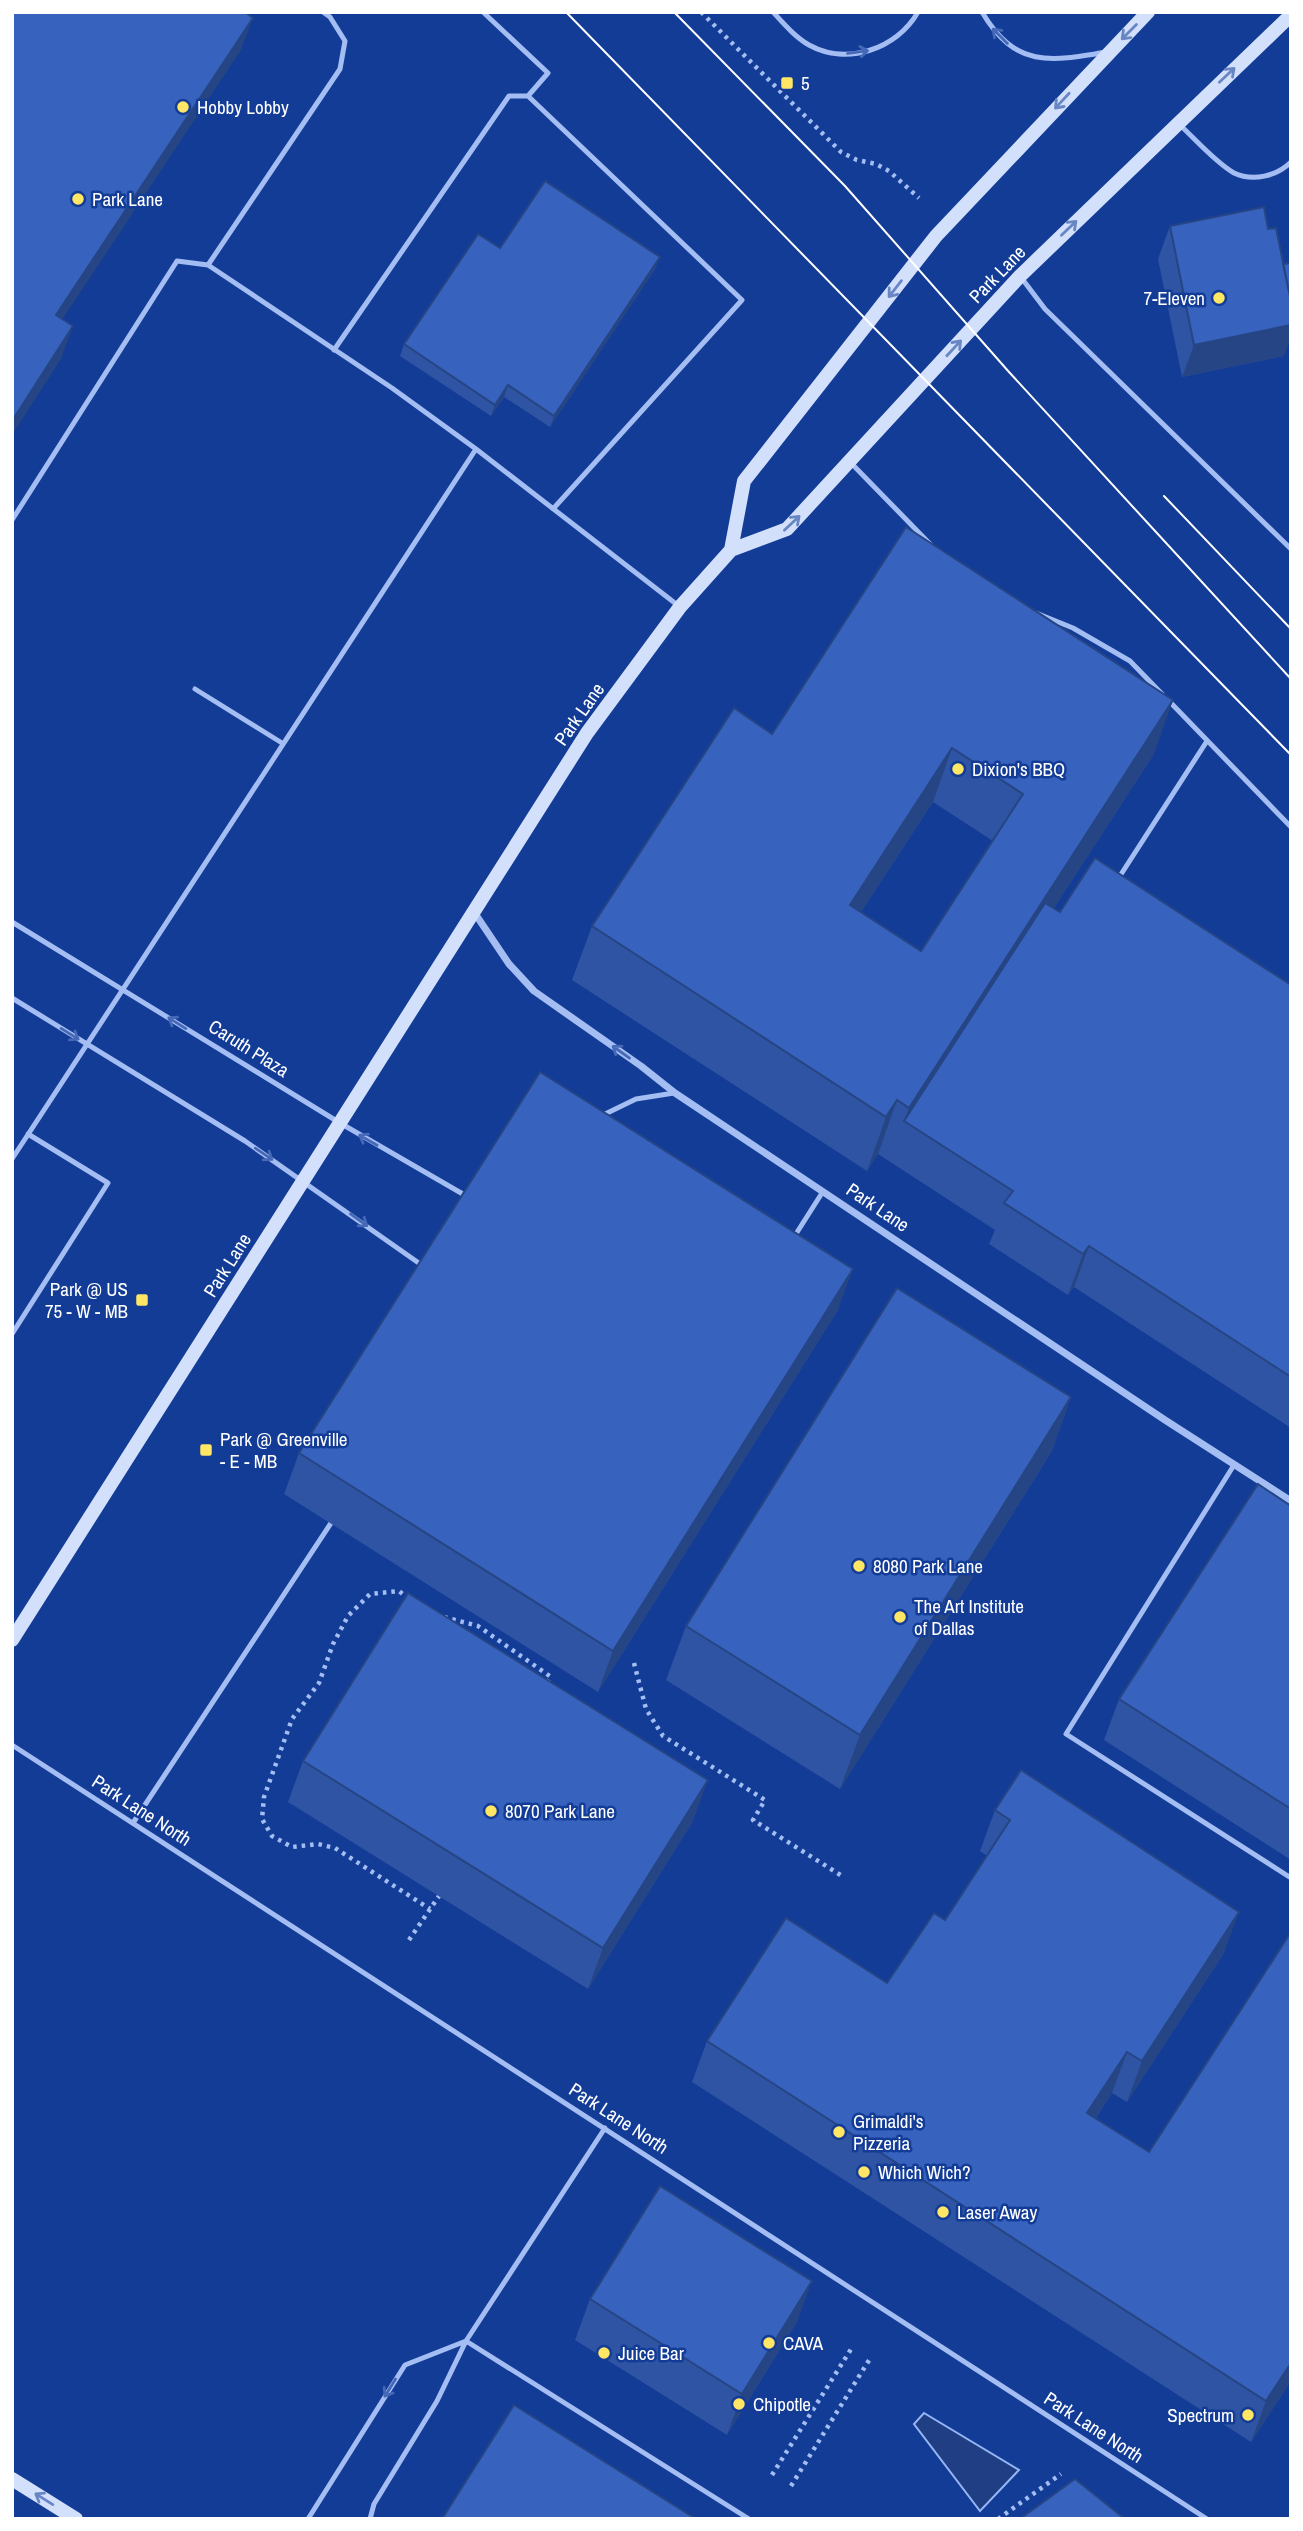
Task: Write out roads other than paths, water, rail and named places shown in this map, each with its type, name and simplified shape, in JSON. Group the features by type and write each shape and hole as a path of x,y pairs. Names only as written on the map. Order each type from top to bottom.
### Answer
{"main road":[{"path":"731,550 744,481 936,236 1148,12"},
{"name":"Park Lane","path":"12,1640 587,733 680,607 731,550 788,530 1020,276 1291,15"},
{"path":"1272,33 1291,26"},
{"path":"12,2479 76,2519"}],"street":[{"name":"Park Lane","path":"474,911 509,964 534,991 822,1193 1291,1501"}],"lane":[{"path":"208,265 340,69 345,41 330,17 323,12"},
{"path":"483,12 548,73 528,96"},
{"path":"773,12 811,46 849,54 887,44 903,32 918,12"},
{"path":"982,12 994,32 1014,50 1039,58 1059,60 1109,51"},
{"path":"334,350 509,96 528,96 742,300 553,509"},
{"path":"1177,122 1235,173 1262,177 1282,170 1291,162"},
{"path":"12,520 177,261 208,265 392,388 476,449 680,607"},
{"path":"1020,276 1045,309 1291,549"},
{"path":"13,1156 476,449"},
{"path":"849,461 935,549"},
{"path":"1033,611 1073,628 1130,661 1291,827"},
{"path":"195,689 282,743"},
{"path":"1112,888 1207,741"},
{"name":"Caruth Plaza","path":"12,922 340,1123 471,1198"},
{"path":"12,998 245,1141 427,1268"},
{"path":"595,1118 636,1099 676,1093"},
{"path":"12,1334 108,1183 28,1134"},
{"path":"787,1248 822,1193"},
{"path":"1234,1465 1066,1734 1291,1878"},
{"path":"133,1823 331,1524"},
{"name":"Park Lane North","path":"12,1745 1207,2519"},
{"path":"370,2519 374,2504 437,2401 466,2341 605,2127"},
{"path":"309,2519 405,2365 466,2341"},
{"path":"466,2341 749,2519"}],"water":[{"path":"924,2413 1019,2470 980,2511 914,2424"}],"tram line":[{"path":"566,12 1291,755"},
{"path":"674,12 845,186 1009,372 1291,679"},
{"path":"1164,496 1291,629"}],"place":[{"name":"5","path":"787,83"},
{"name":"Hobby Lobby","path":"183,107"},
{"name":"Park Lane","path":"78,199"},
{"name":"7-Eleven","path":"1219,298"},
{"name":"Dixion's BBQ","path":"958,769"},
{"name":"Park @ US 75 - W - MB","path":"142,1300"},
{"name":"Park @ Greenville - E - MB","path":"206,1450"},
{"name":"8080 Park Lane","path":"859,1566"},
{"name":"The Art Institute of Dallas","path":"900,1617"},
{"name":"8070 Park Lane","path":"491,1811"},
{"name":"Grimaldi's Pizzeria","path":"839,2132"},
{"name":"Which Wich?","path":"864,2172"},
{"name":"Laser Away","path":"943,2212"},
{"name":"CAVA","path":"769,2343"},
{"name":"Juice Bar","path":"604,2353"},
{"name":"Chipotle","path":"739,2404"},
{"name":"Spectrum","path":"1248,2415"}]}
